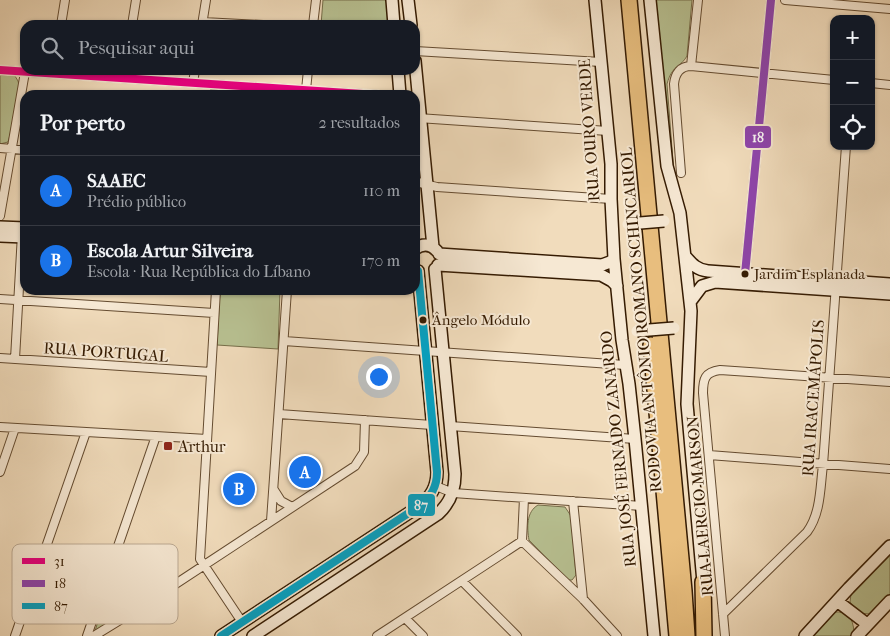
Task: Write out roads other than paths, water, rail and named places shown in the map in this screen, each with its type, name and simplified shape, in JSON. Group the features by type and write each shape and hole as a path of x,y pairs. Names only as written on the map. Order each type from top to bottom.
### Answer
{"highway":[{"name":"RODOVIA ANTÔNIO ROMANO SCHINCARIOL","path":"619,0 677,636"},
{"name":"RODOVIA ANTÔNIO ROMANO SCHINCARIOL","path":"628,0 687,636"},
{"path":"703,582 704,636"}],"main road":[{"path":"392,0 394,20"},
{"path":"408,0 410,20"},
{"path":"583,0 595,0"},
{"name":"RUA OURO VERDE","path":"595,0 611,164 614,258"},
{"path":"650,0 667,166 680,213 691,306 687,404 703,582"},
{"path":"398,75 400,90"},
{"path":"416,75 417,90"},
{"path":"253,636 438,514 454,493 455,474 436,259 420,133"},
{"path":"613,236 619,229 628,224 664,222 675,225 683,233"},
{"path":"0,226 20,232"},
{"path":"0,236 20,234"},
{"path":"420,246 423,245 436,259 601,276 612,281 617,286"},
{"path":"685,256 694,266 701,270 835,285 890,294"},
{"path":"436,259 602,265 614,258"},
{"name":"RUA JOSÉ FERNADO ZANARDO","path":"614,258 635,439 654,636"},
{"path":"420,270 425,272 436,259"},
{"path":"620,322 628,329 637,331 674,328 685,322 702,286 715,282 835,285 890,284"},
{"path":"222,636 421,505 431,496 436,486 437,472 420,295"},
{"path":"805,636 890,546"},
{"path":"837,601 867,624"},
{"path":"857,636 890,601"},
{"path":"263,608 273,623"}],"street":[{"path":"62,20 65,0"},
{"path":"133,20 136,0"},
{"path":"203,20 206,0"},
{"path":"314,20 316,0"},
{"path":"691,66 698,0"},
{"path":"745,274 771,0"},
{"path":"785,0 890,9"},
{"path":"420,51 601,62"},
{"path":"681,173 674,78 680,69 691,66 830,80"},
{"path":"0,70 20,72"},
{"path":"22,90 24,75"},
{"path":"133,75 193,83 306,90 308,75"},
{"path":"193,83 194,75"},
{"path":"875,83 890,85"},
{"path":"246,90 247,86"},
{"path":"0,216 20,100"},
{"path":"420,118 608,131"},
{"path":"0,148 20,150"},
{"name":"RUA IRACEMÁPOLIS","path":"723,614 807,532 814,523 817,514 823,465 846,150"},
{"path":"420,183 611,199"},
{"path":"15,360 20,287"},
{"path":"216,295 200,559 242,622"},
{"path":"271,521 287,295"},
{"path":"0,299 214,312"},
{"path":"284,341 626,365"},
{"name":"RUA PORTUGAL","path":"0,358 211,372"},
{"name":"RUA LAERCIO MARSON","path":"725,636 702,393 706,375 712,371 720,370 829,378"},
{"path":"829,378 890,382"},
{"path":"279,414 432,425"},
{"path":"178,582 356,466 364,452 365,420"},
{"path":"450,426 635,439"},
{"path":"0,427 207,439"},
{"path":"0,472 15,428"},
{"path":"47,544 86,432"},
{"path":"119,544 156,436"},
{"path":"709,455 890,469"},
{"path":"436,486 454,493 642,506"},
{"path":"274,488 281,500 292,507"},
{"path":"524,498 522,541 617,636"},
{"path":"573,501 583,600"},
{"path":"377,636 522,541"},
{"path":"462,581 517,636"},
{"path":"405,618 423,636"},
{"path":"15,636 19,624"},
{"path":"88,636 92,624"},
{"path":"94,636 114,624"}],"place":[{"name":"Jardim Esplanada","path":"745,274"},
{"name":"Ângelo Módulo","path":"423,320"},
{"name":"Arthur","path":"168,446"},
{"name":"SAAEC","path":"305,472"},
{"name":"Escola Artur Silveira","path":"239,489"}]}
